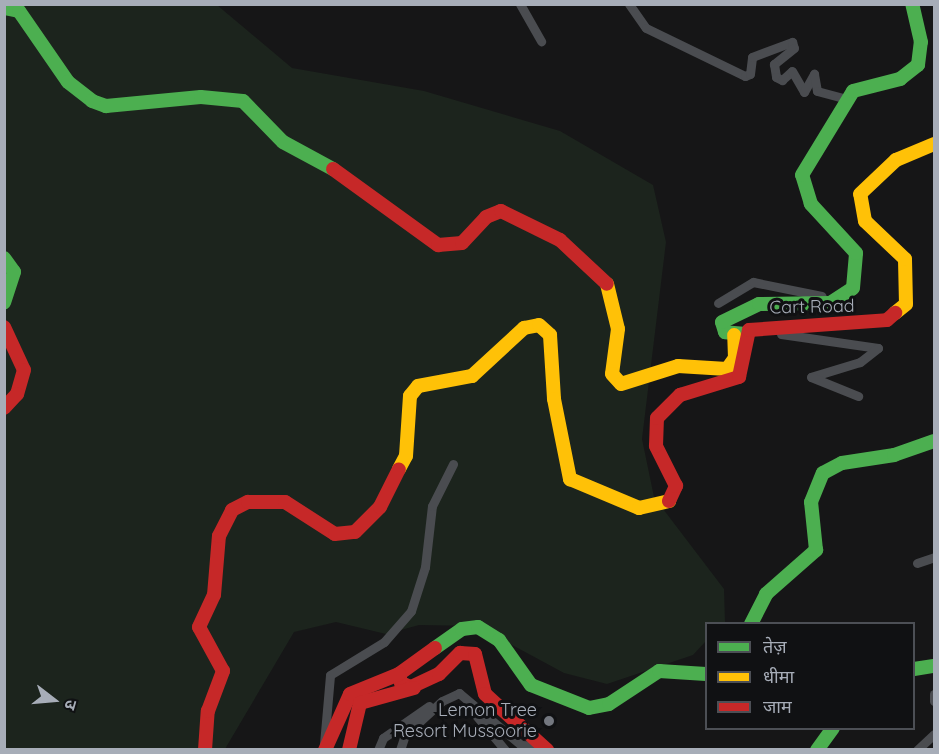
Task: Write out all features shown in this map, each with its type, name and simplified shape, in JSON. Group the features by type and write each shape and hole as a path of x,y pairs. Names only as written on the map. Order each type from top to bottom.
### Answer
{"main road":[{"path":"740,334 723,330 722,322 748,306 810,307 835,302 851,290 858,273 856,253 819,216 801,181 846,99 867,85 900,79 918,65 921,42 912,4"},
{"path":"4,8 19,11 68,82 92,101 106,106 230,97 261,114 283,142 340,174 438,245 462,243 486,217 501,212 560,240 607,284 614,297 618,329 612,374 621,384 678,366 727,369 735,358 740,334"},
{"name":"Cart Road","path":"740,334 771,325 832,328 898,315 909,291 905,259 865,221 860,194 896,160 934,144"},
{"path":"4,258 14,272 4,302"},
{"path":"205,750 208,711 223,671 199,627 214,595 216,547 232,510 248,502 285,502 335,534 355,532 380,507 406,456 414,391 472,376 524,328 539,325 550,336 552,388 570,479 639,508 660,508 672,500 676,486 656,446 657,418 680,395 739,377 740,334"},
{"path":"4,327 24,370 17,394 4,408"},
{"path":"752,622 766,594 816,550 811,502 823,473 842,463 894,455 934,441"},
{"path":"325,750 350,694 399,674 462,629 478,627 499,640 531,685 589,708 609,704 659,671 705,674"},
{"path":"349,750 360,703 424,682 460,653 475,654 485,694 543,748"},
{"path":"915,669 934,666"},
{"path":"399,674 406,687 424,682"},
{"path":"817,750 832,730"}],"street":[{"path":"520,4 541,41"},
{"path":"629,4 646,28 745,76 750,74 752,57 792,42 794,48 774,64 776,76 782,80 792,71 804,92 814,74 817,91 846,99"},
{"path":"718,303 753,282 812,296 851,290"},
{"path":"740,334 875,346 875,355 811,377 858,396"},
{"path":"325,750 330,675 384,642 411,611 425,567 432,506 453,464"},
{"path":"917,563 934,557"},
{"path":"378,750 392,731 442,696 455,693 465,696 521,745 543,748"},
{"path":"400,750 405,735 455,693"},
{"path":"934,694 934,701"},
{"path":"475,714 505,750"},
{"path":"917,750 934,734"}],"shaded area":[{"path":"4,5 217,5 292,68 424,91 560,131 653,185 666,242 642,439 654,497 724,589 725,622 705,622 705,642 693,655 607,684 564,673 477,626 419,625 386,634 336,622 294,632 225,749 5,749"}],"traffic: fast":[{"path":"746,334 725,332 722,322 759,304 830,303 853,288 856,253 811,204 802,175 853,91 900,79 918,65 921,42 912,4"},
{"path":"4,8 19,11 68,82 92,101 106,106 201,97 243,101 283,142 333,169"},
{"path":"4,258 14,272 4,302"},
{"path":"752,622 766,594 816,550 811,502 823,473 842,463 894,455 934,441"},
{"path":"435,648 462,629 478,627 499,640 531,685 589,708 609,704 659,671 705,674"},
{"path":"915,669 934,666"},
{"path":"817,750 832,730"}],"traffic: slow":[{"path":"895,313 906,304 905,259 865,221 860,194 896,160 934,144"},
{"path":"607,284 618,329 612,374 621,384 678,366 727,369 735,358 734,335"},
{"path":"399,469 406,456 410,396 418,386 472,376 524,328 539,325 550,335 554,399 570,479 639,508 669,501"}],"traffic: jam":[{"path":"333,169 438,245 462,243 486,217 501,211 560,240 607,284"},
{"path":"669,501 676,486 656,446 657,418 680,395 739,377 749,330 887,320 895,313"},
{"path":"4,327 24,370 17,394 4,408"},
{"path":"205,750 208,711 223,671 199,627 214,595 219,536 232,510 248,502 285,502 335,534 355,532 380,507 399,469"},
{"path":"435,648 399,674 401,683 411,687 439,674 460,653 475,654 485,694 547,750"},
{"path":"325,750 350,694 399,674"},
{"path":"349,750 360,703 414,688"}],"place":[{"name":"Lemon Tree Resort Mussoorie","path":"549,721"}]}
